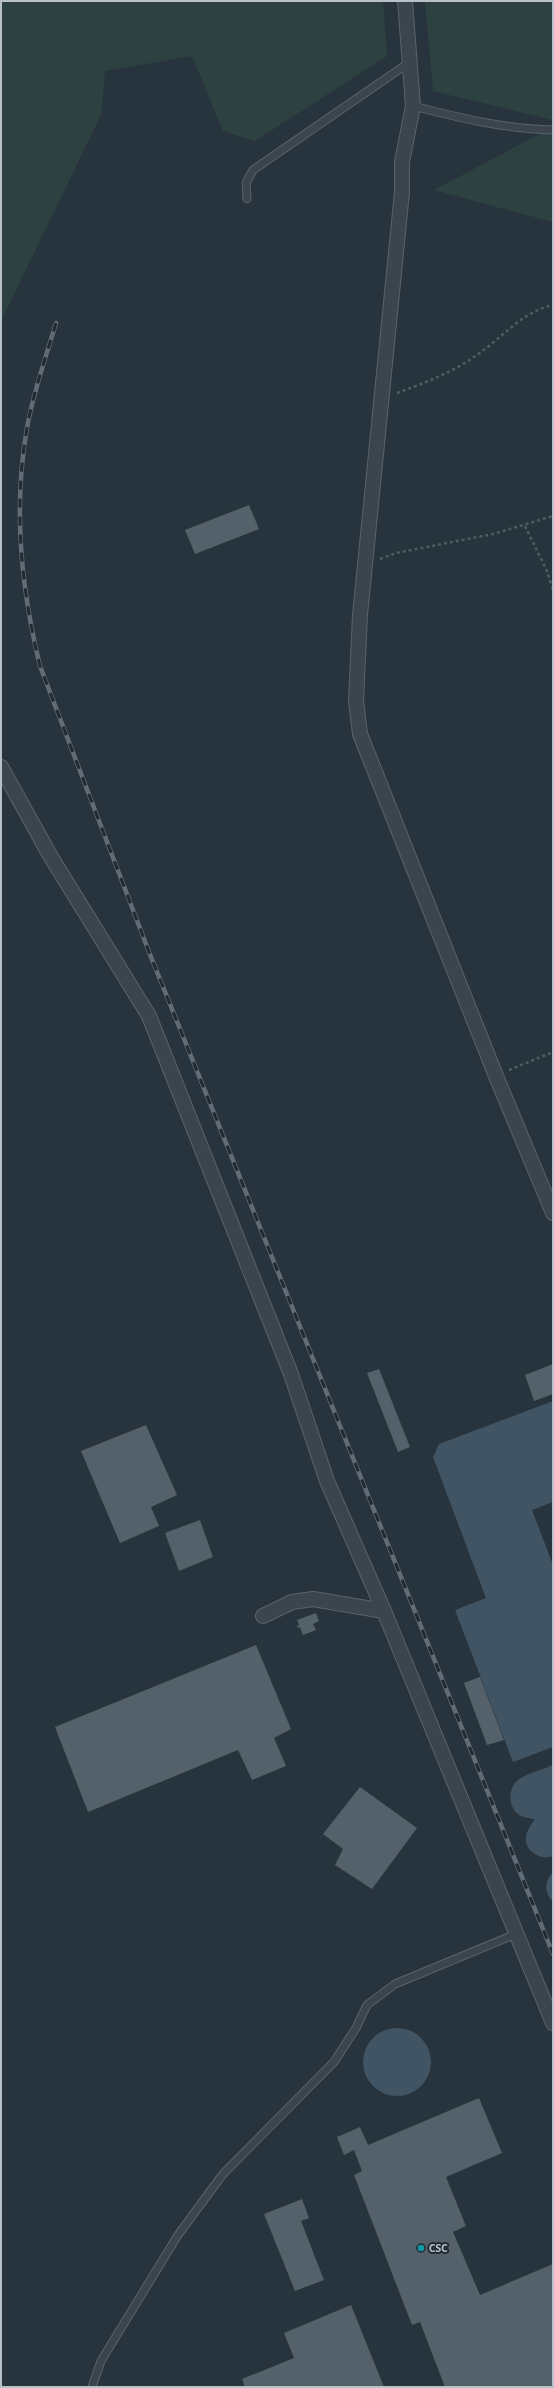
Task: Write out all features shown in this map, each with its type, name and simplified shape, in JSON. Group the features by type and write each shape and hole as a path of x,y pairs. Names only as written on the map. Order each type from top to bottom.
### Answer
{"street":[{"path":"405,1 414,106 402,162 402,192 360,615 356,701 360,734 496,1076 553,1213"},
{"path":"1,767 51,857 149,1016 291,1374 327,1481 384,1611 553,2023"},
{"path":"263,1616 292,1602 314,1599 384,1611"}],"lane":[{"path":"247,199 246,183 253,170 410,62"},
{"path":"414,106 466,120 512,128 553,130"},
{"path":"92,2387 101,2361 178,2235 223,2174 334,2062 356,2028 367,2005 395,1984 516,1934"}],"path":[{"path":"382,399 431,380 477,356 539,308 553,305"},
{"path":"365,566 396,553 525,526 553,516"},
{"path":"525,526 547,571 553,590"},
{"path":"496,1076 553,1052"}],"green space":[{"path":"1,1 383,1 387,56 255,141 223,131 192,56 105,71 101,115 1,321"},
{"path":"425,1 553,1 553,120 433,91"},
{"path":"553,127 553,222 434,190"}],"water":[{"path":"553,1401 553,1502 532,1510 553,1565 553,1747 513,1762 455,1610 486,1598 433,1457 439,1444"},
{"path":"553,1765 553,1856 543,1857 534,1854 526,1842 527,1832 535,1819 519,1815 512,1806 510,1796 512,1787 518,1780 530,1773"},
{"path":"553,1872 553,1902 548,1895 546,1887 548,1879"},
{"path":"390,2028 404,2028 416,2033 426,2043 431,2055 431,2069 426,2081 416,2091 404,2096 390,2096 378,2091 368,2081 363,2069 363,2055 368,2043 378,2033"}],"building":[{"path":"249,505 259,529 195,554 185,530"},
{"path":"553,1364 553,1394 534,1401 525,1375"},
{"path":"379,1369 410,1447 398,1452 367,1373"},
{"path":"146,1425 177,1495 151,1507 159,1526 120,1543 81,1451"},
{"path":"200,1520 213,1557 179,1571 165,1533"},
{"path":"316,1613 319,1621 313,1624 316,1630 303,1635 300,1627 298,1628 297,1626 299,1625 297,1620"},
{"path":"256,1645 291,1729 274,1738 286,1766 252,1780 238,1750 88,1812 55,1727"},
{"path":"480,1677 504,1740 487,1745 464,1683"},
{"path":"360,1787 417,1828 372,1889 335,1865 343,1849 323,1834"},
{"name":"CSC","path":"479,2098 502,2153 446,2177 466,2226 453,2232 480,2295 553,2264 553,2387 445,2387 420,2322 412,2325 354,2175 362,2171 354,2150 344,2155 337,2137 360,2127 368,2145"},
{"path":"302,2199 309,2218 301,2221 324,2280 295,2291 264,2214"},
{"path":"351,2305 384,2387 245,2387 242,2379 294,2358 284,2333"}],"railway":[{"path":"56,323 36,388 27,428 20,488 21,548 24,578 33,637 40,666 149,952 553,1954"}],"place":[{"name":"CSC","path":"421,2248"}]}
